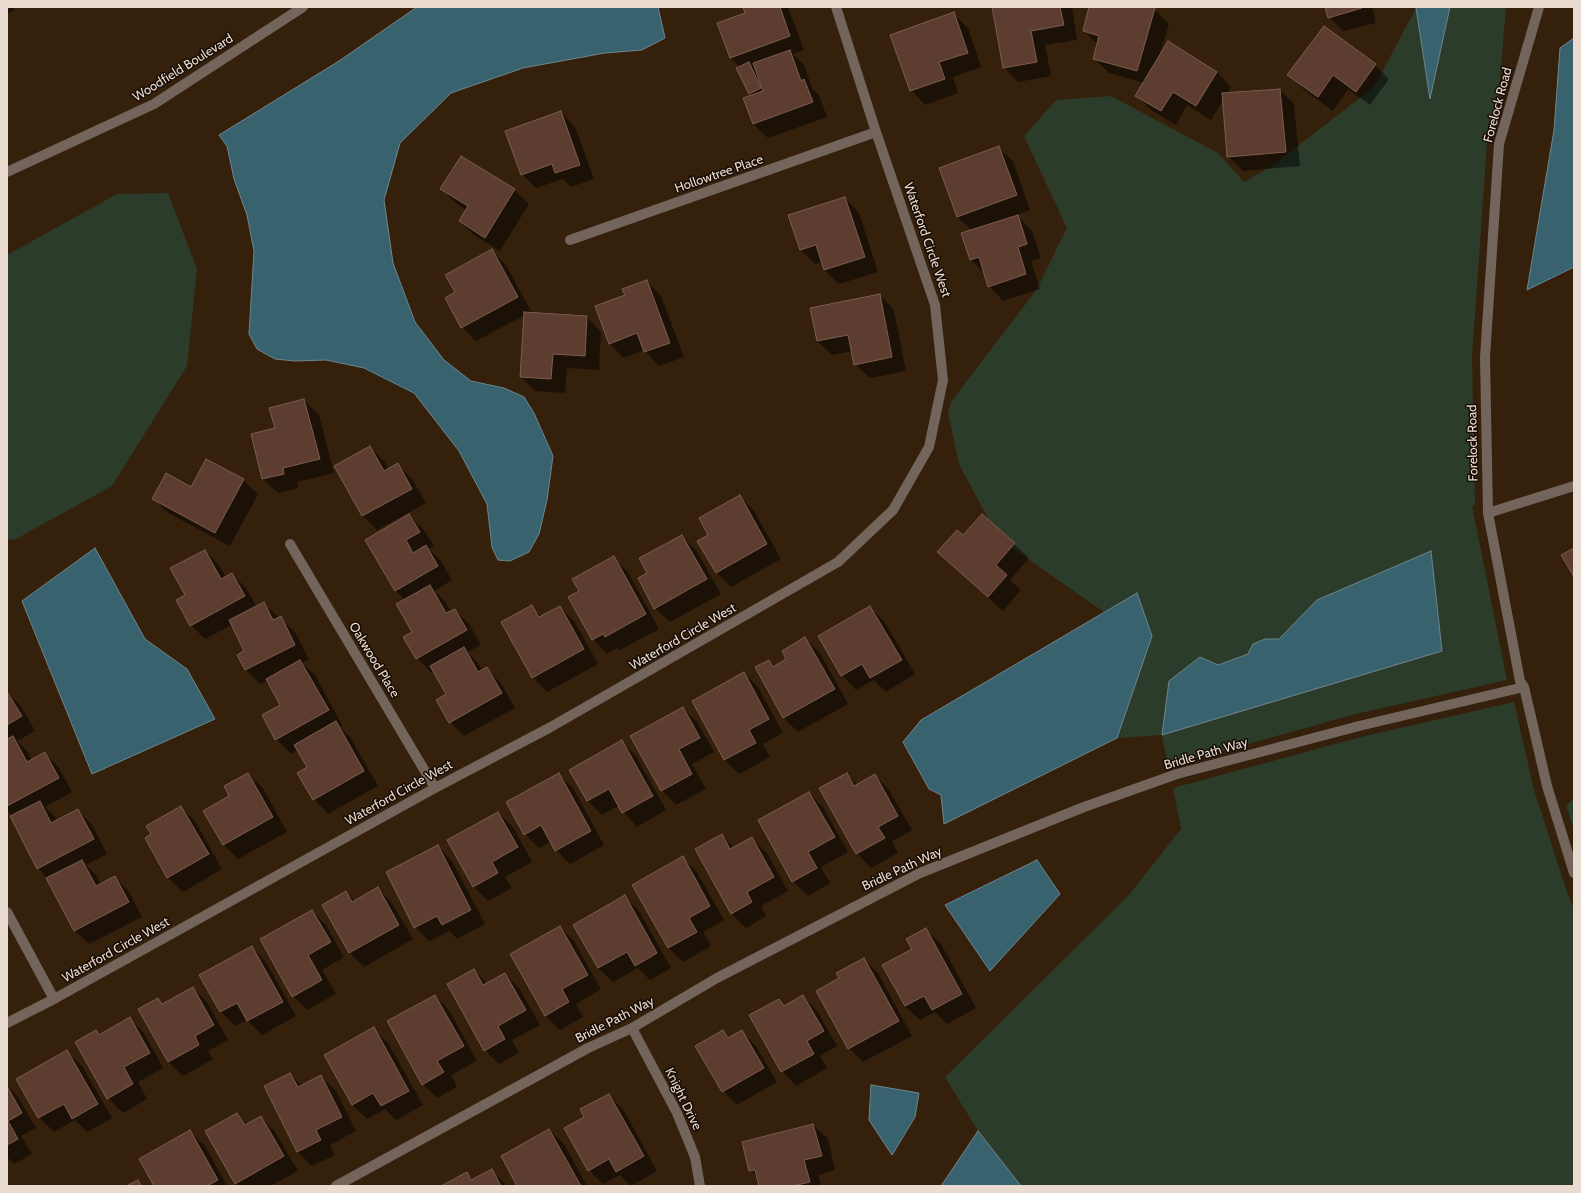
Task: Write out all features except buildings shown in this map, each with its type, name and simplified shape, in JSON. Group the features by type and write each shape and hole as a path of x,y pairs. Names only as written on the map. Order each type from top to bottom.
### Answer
{"street":[{"name":"Woodfield Boulevard","path":"7,172 154,104 303,7"},
{"name":"Waterford Circle West","path":"7,1023 54,999 435,788 549,728 838,562 893,510 929,447 943,380 935,305 876,132 836,7"},
{"name":"Forelock Road","path":"1539,7 1499,144 1485,357 1488,514 1520,681 1524,688 1547,786 1574,873"},
{"name":"Hollowtree Place","path":"570,240 876,132"},
{"path":"1488,514 1574,486"},
{"name":"Oakwood Place","path":"290,544 435,788"},
{"name":"Bridle Path Way","path":"336,1186 588,1048 632,1028 717,978 920,872 1084,807 1177,774 1359,726 1524,688"},
{"path":"7,912 54,999"},
{"name":"Knight Drive","path":"632,1028 677,1113 695,1157 700,1186"}],"green space":[{"path":"1450,7 1506,7 1498,104 1487,143 1472,357 1475,505 1472,506 1507,680 1356,714 1168,766 1162,735 1117,738 1152,636 1136,593 1104,612 999,539 959,464 948,413 951,402 1037,289 1067,228 1024,136 1056,100 1111,96 1218,153 1244,182 1272,166 1374,87 1416,8 1431,98","holes":["1317,600 1442,651 1169,681 1248,654 1265,639 1279,639"]},
{"path":"168,193 197,269 187,366 112,486 14,540 7,539 7,255 117,194"},
{"path":"1514,702 1534,790 1568,895 1574,909 1574,1186 1021,1186 978,1131 945,1077 1128,896 1181,829 1173,788 1361,737"},
{"path":"1574,798 1574,830 1566,806"}],"water":[{"path":"417,7 658,7 665,38 642,50 605,53 523,68 451,93 400,143 384,200 393,263 415,322 444,360 471,381 504,388 524,397 534,413 553,456 547,500 539,534 529,552 510,561 498,560 492,547 487,504 459,451 414,393 364,368 326,360 295,361 275,359 257,349 249,334 254,251 247,215 234,179 227,146 219,135 339,61"},
{"path":"1450,7 1430,99 1416,8"},
{"path":"1574,38 1574,267 1527,290 1554,130 1560,48"},
{"path":"95,548 145,639 187,669 215,719 92,774 22,601"},
{"path":"1431,551 1442,651 1162,735 1169,681 1200,657 1218,665 1248,654 1253,644 1265,639 1279,639 1317,600"},
{"path":"1137,593 1152,636 1117,738 944,824 941,795 929,789 903,742 921,720"},
{"path":"1037,860 1060,894 990,971 945,905"},
{"path":"871,1085 919,1093 915,1117 892,1155 869,1120"},
{"path":"978,1131 1021,1186 941,1186"}]}
